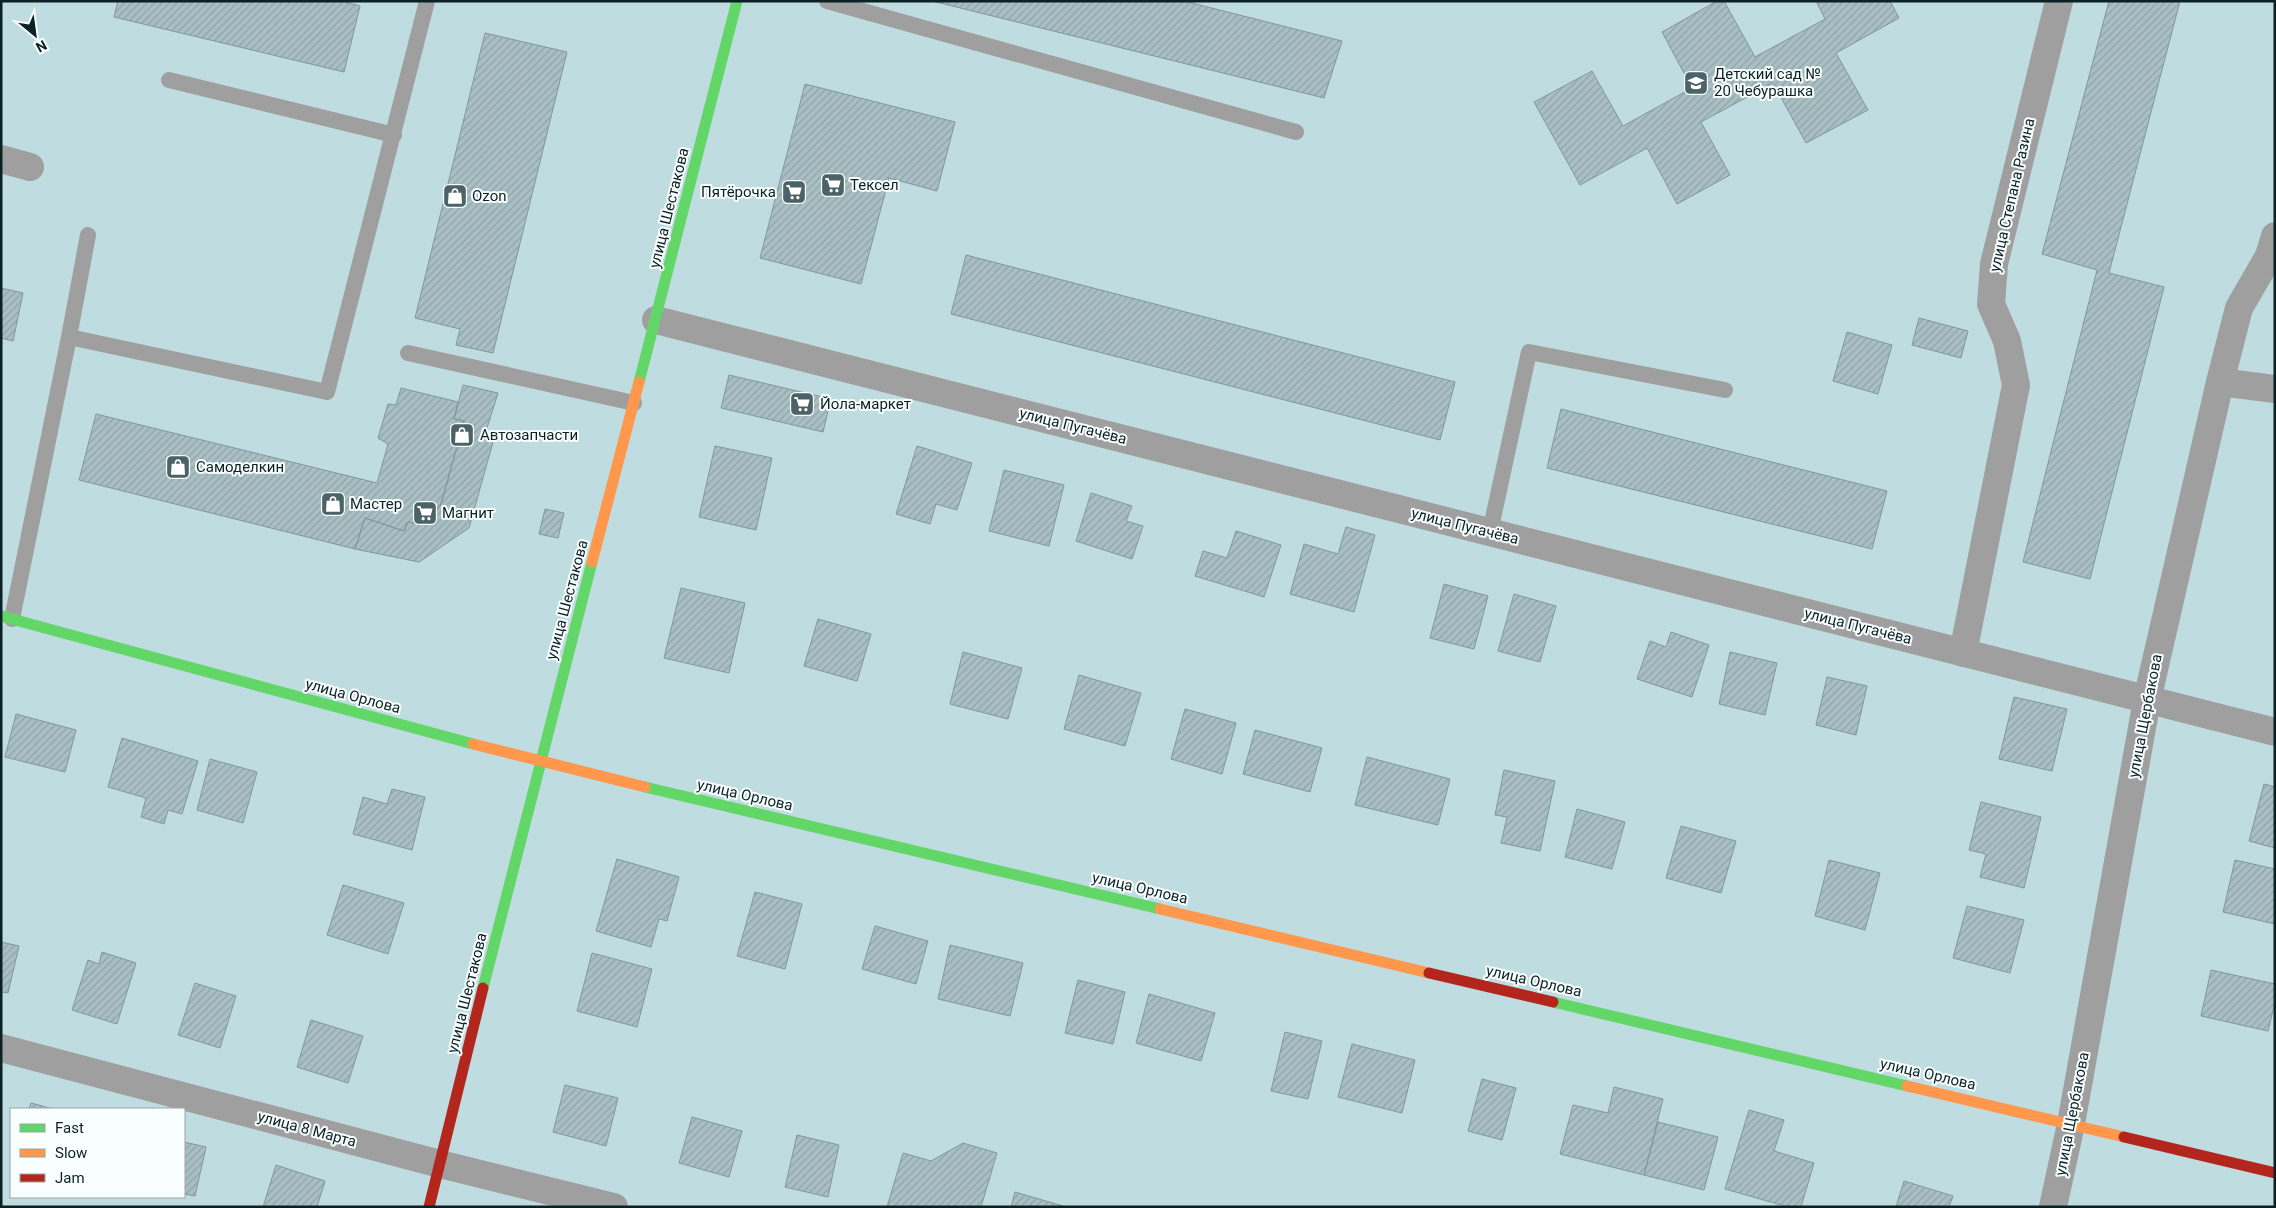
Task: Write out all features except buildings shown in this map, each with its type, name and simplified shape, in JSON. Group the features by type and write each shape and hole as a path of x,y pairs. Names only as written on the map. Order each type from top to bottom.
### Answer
{"street":[{"name":"улица Шестакова","path":"429,1207 540,762 656,320 736,1"},
{"name":"улица Степана Разина","path":"1963,653 2016,385 2007,341 1991,304 1994,264 2059,1"},
{"path":"1,159 30,167"},
{"name":"улица Щербакова","path":"2053,1207 2071,1124 2147,700 2220,382 2239,308 2273,249"},
{"name":"улица Пугачёва","path":"656,320 2275,732"},
{"path":"2220,382 2275,389"},
{"name":"улица Орлова","path":"7,618 540,762 2275,1173"},
{"name":"улица 8 Марта","path":"1,1048 440,1164 614,1207"}],"lane":[{"path":"69,337 327,392 394,135 426,1"},
{"path":"827,1 1296,132"},
{"path":"170,80 394,135"},
{"path":"7,618 69,337 88,235"},
{"path":"1490,532 1529,352 1724,390"},
{"path":"408,353 634,403"}],"traffic: fast":[{"path":"639,382 737,1"},
{"path":"483,988 592,562"},
{"path":"1,616 473,744"},
{"path":"645,787 1160,909"},
{"path":"1553,1002 1907,1086"}],"traffic: slow":[{"path":"592,562 639,382"},
{"path":"473,744 645,787"},
{"path":"1160,909 1429,973"},
{"path":"1907,1086 2124,1137"}],"traffic: jam":[{"path":"1429,973 1553,1002"},
{"path":"429,1207 483,988"},
{"path":"2124,1137 2275,1173"}],"place":[{"name":"Детский сад № 20 Чебурашка","path":"1696,83"},
{"name":"Тексел","path":"833,185"},
{"name":"Пятёрочка","path":"794,192"},
{"name":"Ozon","path":"455,196"},
{"name":"Йола-маркет","path":"802,404"},
{"name":"Автозапчасти","path":"462,435"},
{"name":"Самоделкин","path":"178,467"},
{"name":"Мастер","path":"333,504"},
{"name":"Магнит","path":"425,513"}]}
